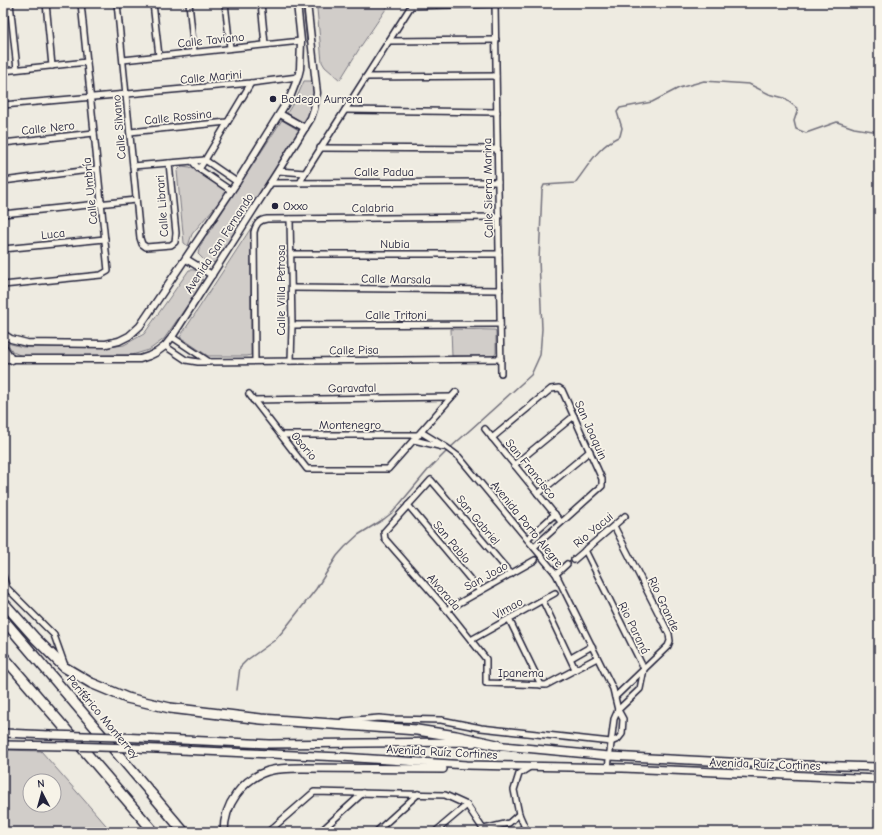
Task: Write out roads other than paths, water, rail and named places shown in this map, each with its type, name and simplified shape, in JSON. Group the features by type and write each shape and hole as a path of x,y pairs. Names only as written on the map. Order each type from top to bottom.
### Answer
{"highway":[{"path":"3,602 35,638 64,667 91,683 127,698 170,708 261,719 417,730 456,736 497,745"},
{"name":"Periférico Monterrey","path":"3,619 184,832"},
{"path":"3,656 154,832"}],"main road":[{"path":"3,733 269,744 461,742 609,756 768,764 879,767"},
{"name":"Avenida Ruíz Cortines","path":"3,744 333,756 434,764 484,766 608,768 879,779"},
{"path":"224,832 224,820 229,806 235,796 243,786 256,776 269,771 281,768 441,769 484,766"}],"street":[{"path":"10,3 17,69"},
{"path":"46,3 52,66"},
{"name":"Calle Umbría","path":"3,285 101,275 108,271 81,3"},
{"name":"Calle Silvano","path":"117,3 136,200 141,242 143,246 146,247"},
{"path":"153,3 159,56"},
{"path":"189,3 194,52"},
{"path":"225,3 230,48"},
{"path":"261,3 265,44"},
{"name":"Avenida San Fernando","path":"3,334 19,342 38,344 106,344 119,341 129,336 140,326 186,259 230,190 237,182 291,95 300,69 301,41 297,3"},
{"name":"Avenida San Fernando","path":"3,360 140,358 153,354 165,346 305,128 314,108 317,93 307,3"},
{"path":"300,183 320,148 412,4 495,4"},
{"name":"Calle Sierra Marina","path":"495,4 501,373"},
{"path":"389,41 496,40"},
{"name":"Calle Taviano","path":"123,60 301,41"},
{"path":"3,71 87,62"},
{"path":"366,77 496,76"},
{"name":"Calle Marini","path":"3,106 251,83 298,77"},
{"path":"199,169 251,83"},
{"path":"344,110 497,112"},
{"path":"280,114 305,128"},
{"name":"Calle Rossina","path":"130,132 227,122"},
{"name":"Calle Nero","path":"3,144 94,133"},
{"path":"320,148 498,149"},
{"path":"133,166 205,160 237,182"},
{"path":"192,161 199,169 230,190"},
{"name":"Calle Librari","path":"146,247 174,244 176,233 168,163"},
{"path":"3,181 97,169"},
{"path":"278,171 305,173"},
{"name":"Calle Padua","path":"270,183 498,182"},
{"path":"3,214 136,200"},
{"name":"Calabria","path":"255,361 254,232 255,227 261,220 499,217"},
{"name":"Calle Villa Petrosa","path":"290,219 292,288 291,361"},
{"name":"Luca","path":"3,247 105,239"},
{"name":"Nubia","path":"291,254 499,254"},
{"path":"186,259 212,275"},
{"name":"Calle Marsala","path":"292,288 500,290"},
{"name":"Calle Tritoni","path":"292,325 500,324"},
{"path":"172,337 208,361"},
{"path":"3,346 12,360"},
{"name":"Calle Pisa","path":"165,346 186,360 198,362 501,359"},
{"name":"San Joaquin","path":"492,438 550,389 558,388 562,390 602,479 602,486 561,522"},
{"path":"448,448 414,440 456,392"},
{"name":"Osorio","path":"249,394 307,469 388,469 414,440"},
{"name":"Garavatal","path":"253,400 451,397"},
{"path":"514,466 574,416"},
{"name":"San Francisco","path":"484,429 561,522"},
{"name":"Montenegro","path":"282,435 420,433"},
{"name":"Avenida Porto Alegre","path":"420,433 448,448 458,457 556,574 613,689 618,710 623,719 622,734 618,739 611,742"},
{"path":"538,494 590,451"},
{"name":"San Gabriel","path":"408,506 431,480 511,574"},
{"name":"Alvorada","path":"408,506 384,532 385,539 447,610 486,659 486,683"},
{"name":"San Pablo","path":"408,506 480,591"},
{"path":"527,539 555,514"},
{"name":"Rio Yacui","path":"574,560 625,516"},
{"path":"534,547 561,522"},
{"name":"Rio Grande","path":"614,526 669,634 670,640 668,646 615,697"},
{"name":"Rio Paraná","path":"585,550 644,669 640,689 618,710"},
{"name":"San Joao","path":"447,610 535,560"},
{"path":"556,574 567,564"},
{"path":"3,576 4,585 54,635 63,662 100,685 144,702 261,719"},
{"name":"Vimao","path":"471,640 555,593"},
{"path":"543,601 576,669"},
{"path":"509,620 541,685"},
{"path":"571,658 592,646"},
{"name":"Ipanema","path":"486,683 546,685 597,658"},
{"path":"608,768 614,718 618,710"},
{"path":"322,723 379,718 441,720 481,728 611,742"},
{"path":"514,832 526,830 519,814 514,790 519,774 531,766"},
{"path":"268,832 314,792 445,795 468,804 484,831 509,823 519,814"},
{"path":"320,832 363,793"},
{"path":"376,832 418,794"},
{"path":"435,832 468,804"}],"waterway":[{"path":"303,3 307,42"},
{"path":"450,448 531,375 540,355 542,329 539,260 542,190 544,185 575,183 605,145 620,136 622,128 617,112 620,108 652,102 679,88 704,81 749,84 769,94 784,98 798,109 794,121 796,129 806,133 837,122 854,128 879,132"},
{"path":"237,690 240,667 247,660 275,640 283,631 316,589 337,556 358,535 393,512 428,470 447,451"}],"place":[{"name":"Bodega Aurrera","path":"273,99"},
{"name":"Oxxo","path":"275,206"}]}
